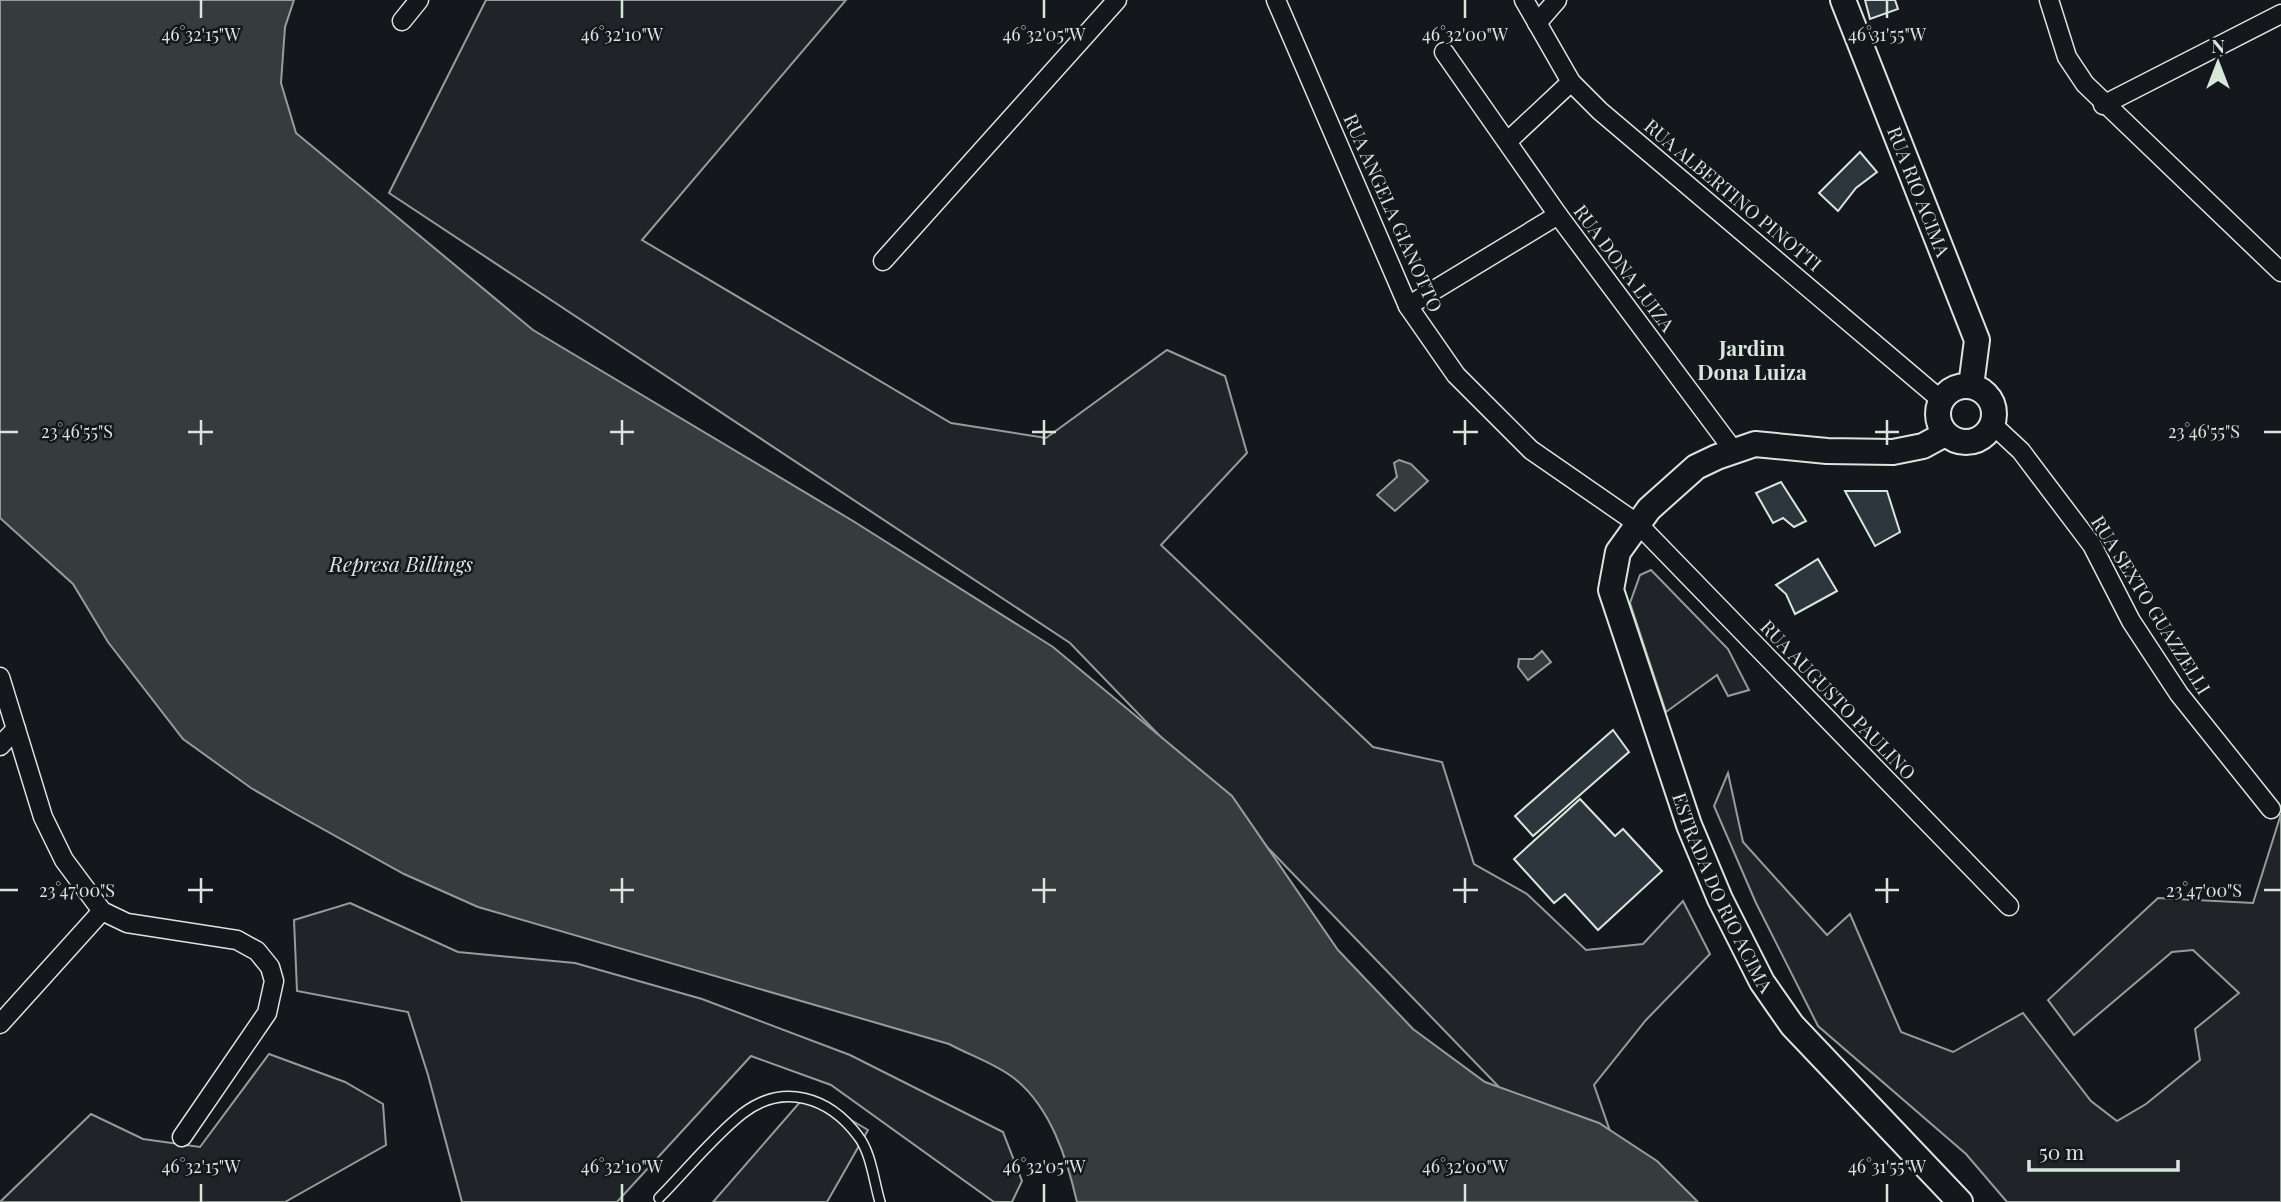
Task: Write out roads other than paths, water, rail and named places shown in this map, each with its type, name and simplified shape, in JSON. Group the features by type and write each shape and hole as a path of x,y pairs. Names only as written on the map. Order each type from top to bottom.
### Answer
{"main road":[{"name":"RUA RIO ACIMA","path":"1843,0 1977,340 1971,386"},
{"path":"1971,386 1989,397 1994,415 1987,432 1972,441 1962,442 1945,434 1938,417 1941,400 1955,387 1971,386"},
{"path":"1638,524 1649,509 1696,467 1755,444 1827,451 1893,452 1923,446 1945,434"},
{"name":"ESTRADA DO RIO ACIMA","path":"1638,524 1618,552 1611,590 1689,825 1731,922 1762,982 1792,1025 1960,1202"}],"street":[{"path":"402,22 419,0"},
{"path":"883,261 1117,0"},
{"name":"RUA ANGELA GIANOTTO","path":"1276,0 1408,306 1456,375 1531,450 1638,524"},
{"name":"RUA ALBERTINO PINOTTI","path":"1524,0 1572,82 1600,111 1941,400"},
{"path":"1537,23 1558,0"},
{"path":"2049,0 2067,57 2103,105 2281,272"},
{"path":"2103,105 2281,14"},
{"name":"RUA DONA LUIZA","path":"1444,52 1558,215 1734,451"},
{"path":"1508,141 1572,82"},
{"path":"1408,306 1558,215"},
{"name":"RUA SEXTO GUAZZELLI","path":"1992,424 2021,451 2092,545 2131,621 2179,694 2271,808"},
{"name":"RUA AUGUSTO PAULINO","path":"1638,524 2009,906"},
{"path":"0,677 53,840 64,860 102,911 127,923 237,940 257,951 270,967 274,981 267,1013 182,1137"},
{"path":"0,746 16,729"},
{"path":"0,1024 102,911"}],"lane":[{"path":"659,1198 743,1113 766,1101 792,1094 813,1099 842,1119 860,1137 880,1202"}],"water":[{"name":"Represa Billings","path":"0,0 294,0 285,27 281,83 296,133 533,330 853,521 1053,647 1232,796 1338,950 1413,1029 1485,1082 1599,1123 1657,1161 1698,1202 1077,1202 1068,1169 1048,1119 1028,1091 991,1064 949,1044 478,907 404,874 251,788 183,739 108,642 73,584 0,518"},
{"path":"1399,460 1411,464 1428,481 1395,511 1377,495 1397,477 1394,463"},
{"path":"1542,651 1551,662 1528,680 1518,667 1519,659 1533,659"}],"district":[{"name":"Jardim Dona Luiza","path":"1752,361"}]}
